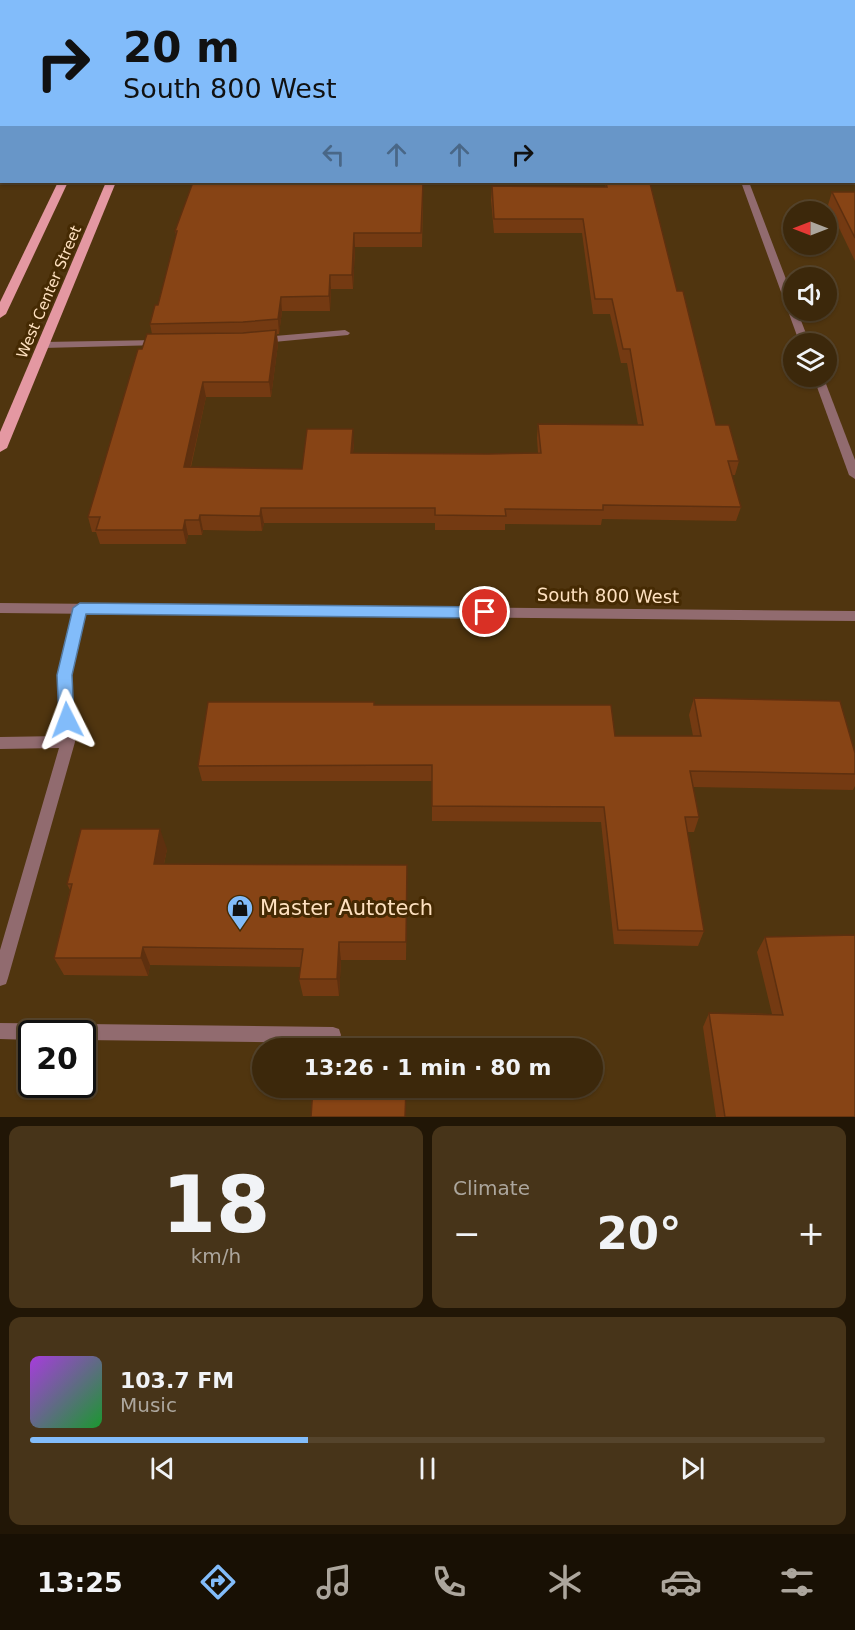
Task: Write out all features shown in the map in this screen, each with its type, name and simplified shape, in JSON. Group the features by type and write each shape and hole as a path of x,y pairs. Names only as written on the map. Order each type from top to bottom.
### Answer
{"main road":[{"name":"West Center Street","path":"0,314 63,183"},
{"name":"West Center Street","path":"0,448 111,183"}],"street":[{"path":"745,183 802,333"},
{"path":"256,341 345,333"},
{"path":"43,345 175,343"},
{"path":"822,387 855,475"},
{"name":"South 800 West","path":"0,608 855,616"},
{"path":"0,978 68,742 64,675 80,608"},
{"path":"0,743 68,742"},
{"path":"0,1031 333,1035"}],"building":[{"path":"193,183 423,183 421,233 354,233 352,275 330,275 329,296 281,297 278,319 150,324 155,305 158,305 177,231 175,231"},
{"path":"606,183 650,183 677,291 683,291 716,425 729,425 739,461 728,461 741,507 603,505 603,510 505,509 506,516 435,515 435,508 261,508 260,516 200,515 199,520 185,520 183,530 96,530 100,517 88,517 138,349 142,349 147,334 243,333 276,330 269,382 203,382 184,467 302,469 307,429 353,429 351,453 488,454 541,453 538,424 643,425 630,349 623,349 612,299 595,299 583,219 494,219 492,186 607,187"},
{"path":"832,192 855,192 855,238 837,201"},
{"path":"694,698 840,701 855,753 855,774 690,771 699,817 685,817 704,931 618,930 604,807 432,806 432,765 198,766 208,702 611,705 615,736 701,736"},
{"name":"Master Autotech","path":"81,829 160,829 154,864 407,865 406,942 339,942 337,979 299,979 303,949 143,947 141,958 54,958 72,884 67,884"},
{"path":"855,935 855,1117 725,1117 709,1013 783,1015 765,937"},
{"path":"312,1098 406,1098 405,1117 311,1117"}],"place":[{"name":"Master Autotech","path":"240,931"}],"route":[{"path":"67,720 64,675 80,608 485,612"}]}
